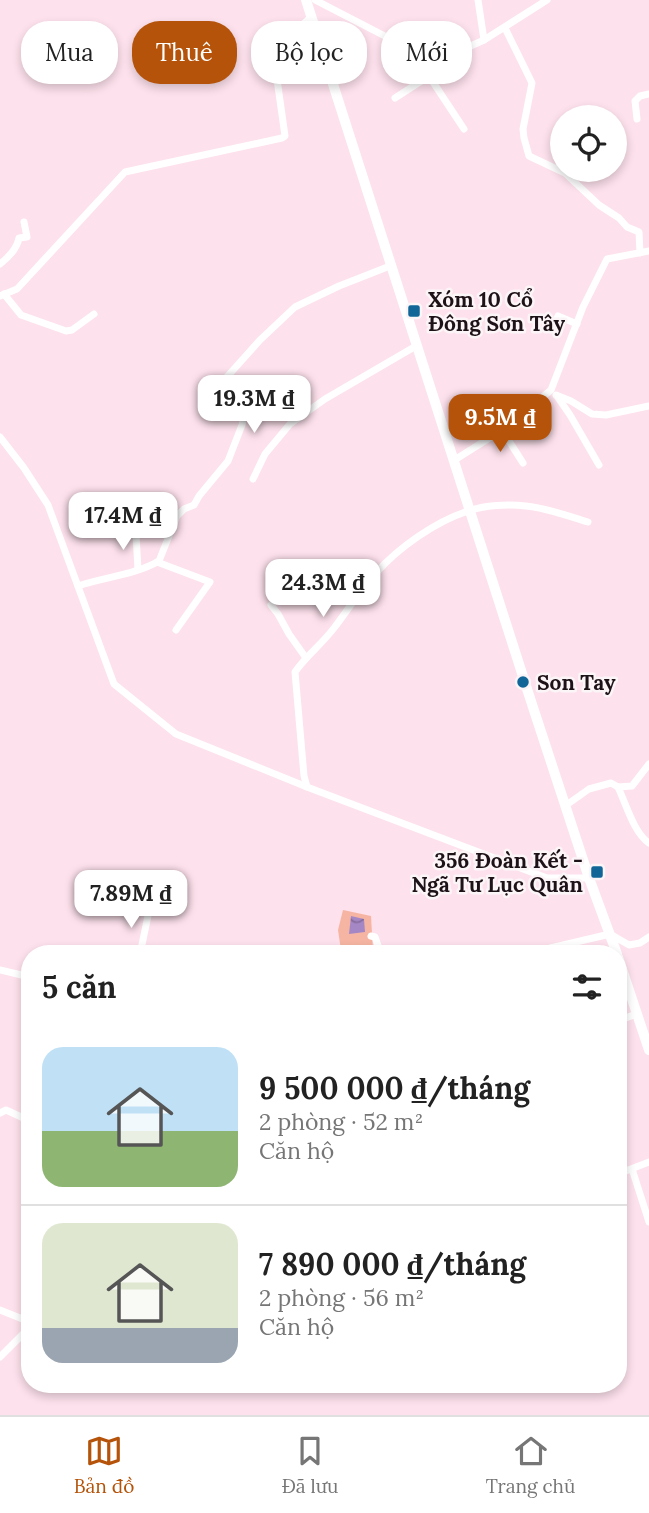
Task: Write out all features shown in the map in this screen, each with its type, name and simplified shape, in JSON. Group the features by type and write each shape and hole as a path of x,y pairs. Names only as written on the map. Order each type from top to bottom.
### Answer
{"highway":[{"path":"306,0 565,806 614,945"},
{"path":"627,987 649,1050"}],"street":[{"path":"315,0 381,34"},
{"path":"478,0 484,40"},
{"path":"472,45 505,28 547,0"},
{"path":"94,314 72,330 66,331 21,315 2,295 17,289 125,172 285,136 275,65 279,46 311,17"},
{"path":"505,28 532,83 523,129 529,156 565,173 599,205 619,218 627,228 639,232 640,253"},
{"path":"395,98 417,84"},
{"path":"434,84 464,129"},
{"path":"637,119 635,101 640,96 649,94"},
{"path":"0,264 9,258 19,238 27,237 24,222"},
{"path":"453,461 554,393 583,307 607,259 649,251"},
{"path":"78,586 138,569 157,562 160,558 177,516 194,505 228,461 242,425 242,418 218,395 218,385 268,332 295,307 390,266"},
{"path":"553,328 558,314 577,324"},
{"path":"253,479 265,454 290,424 326,399 416,346"},
{"path":"554,393 592,414 606,415 649,406"},
{"path":"554,393 599,465"},
{"path":"502,430 523,463"},
{"path":"0,437 48,505 114,684 176,734 547,878 590,878"},
{"path":"307,787 295,672 326,638 377,572 403,548 469,510 529,506 588,522"},
{"path":"120,525 133,530 136,535 138,569"},
{"path":"157,562 210,582 176,630"},
{"path":"271,605 306,659"},
{"path":"565,806 596,786 611,783 618,787 632,786 649,764"},
{"path":"618,787 638,833 649,844"},
{"path":"142,945 149,911"},
{"path":"563,945 610,934 629,945 640,943 649,937"},
{"path":"371,936 375,937 378,945"},
{"path":"0,970 21,975"},
{"path":"627,1018 636,1014"},
{"path":"0,1113 6,1110 21,1117"},
{"path":"627,1170 649,1162"},
{"path":"632,1168 649,1222"},
{"path":"0,1310 21,1319"},
{"path":"0,1357 21,1336"}],"shaded area":[{"path":"343,910 371,916 373,945 340,945 338,930"}],"water":[{"path":"351,916 364,919 365,932 349,934"}],"place":[{"name":"Xóm 10 Cổ Đông Sơn Tây","path":"414,311"},
{"name":"Son Tay","path":"523,682"},
{"name":"356 Đoàn Kết - Ngã Tư Lục Quân","path":"597,872"}]}
